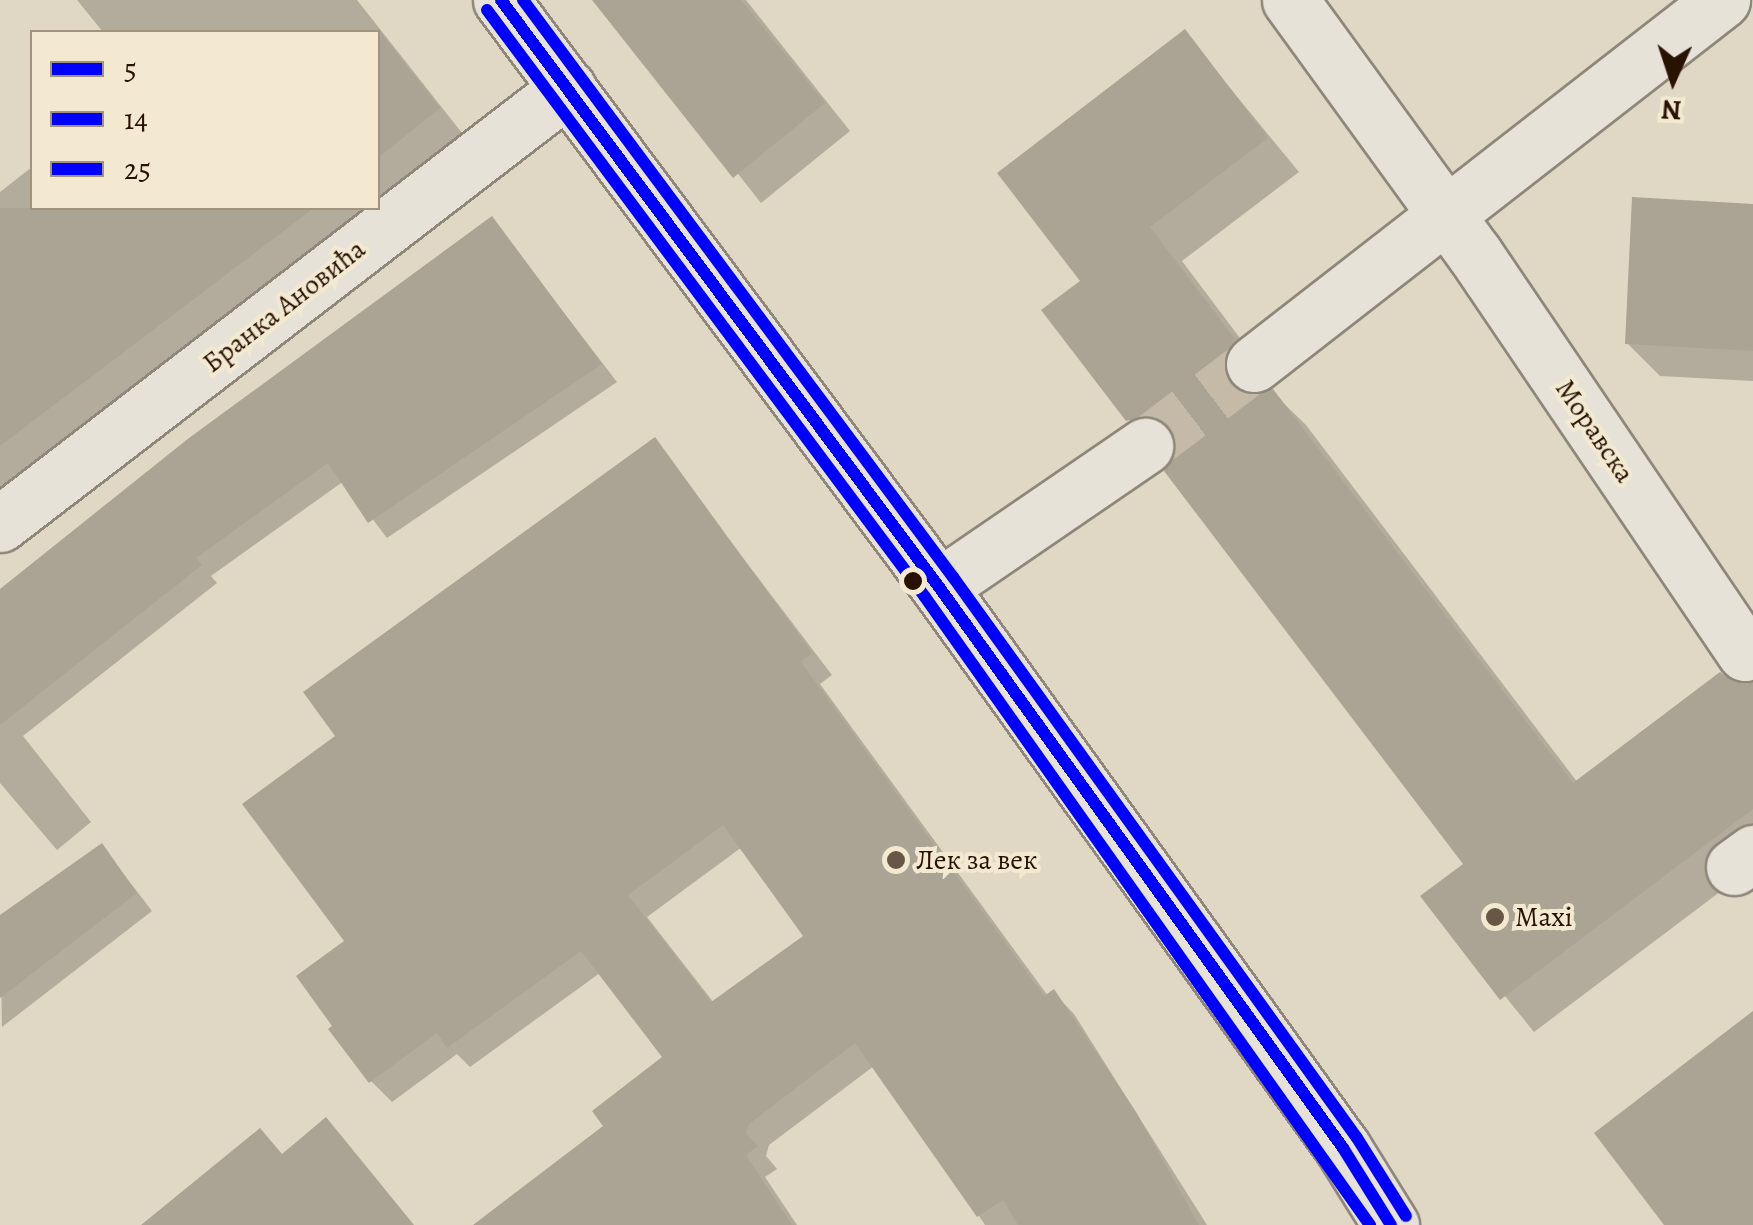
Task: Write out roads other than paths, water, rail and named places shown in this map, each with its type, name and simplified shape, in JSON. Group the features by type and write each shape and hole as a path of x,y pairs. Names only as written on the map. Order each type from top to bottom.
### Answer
{"street":[{"path":"501,0 939,587 1332,1132 1391,1225"},
{"name":"Моравска","path":"1290,0 1444,210 1746,652"},
{"path":"1254,364 1444,210 1722,0"},
{"name":"Бранка Ановића","path":"0,524 568,88"},
{"path":"939,587 1145,446"}],"tunnel":[{"path":"1145,446 1254,364"}],"place":[{"name":"Лек за век","path":"896,860"},
{"name":"Maxi","path":"1495,917"}]}
